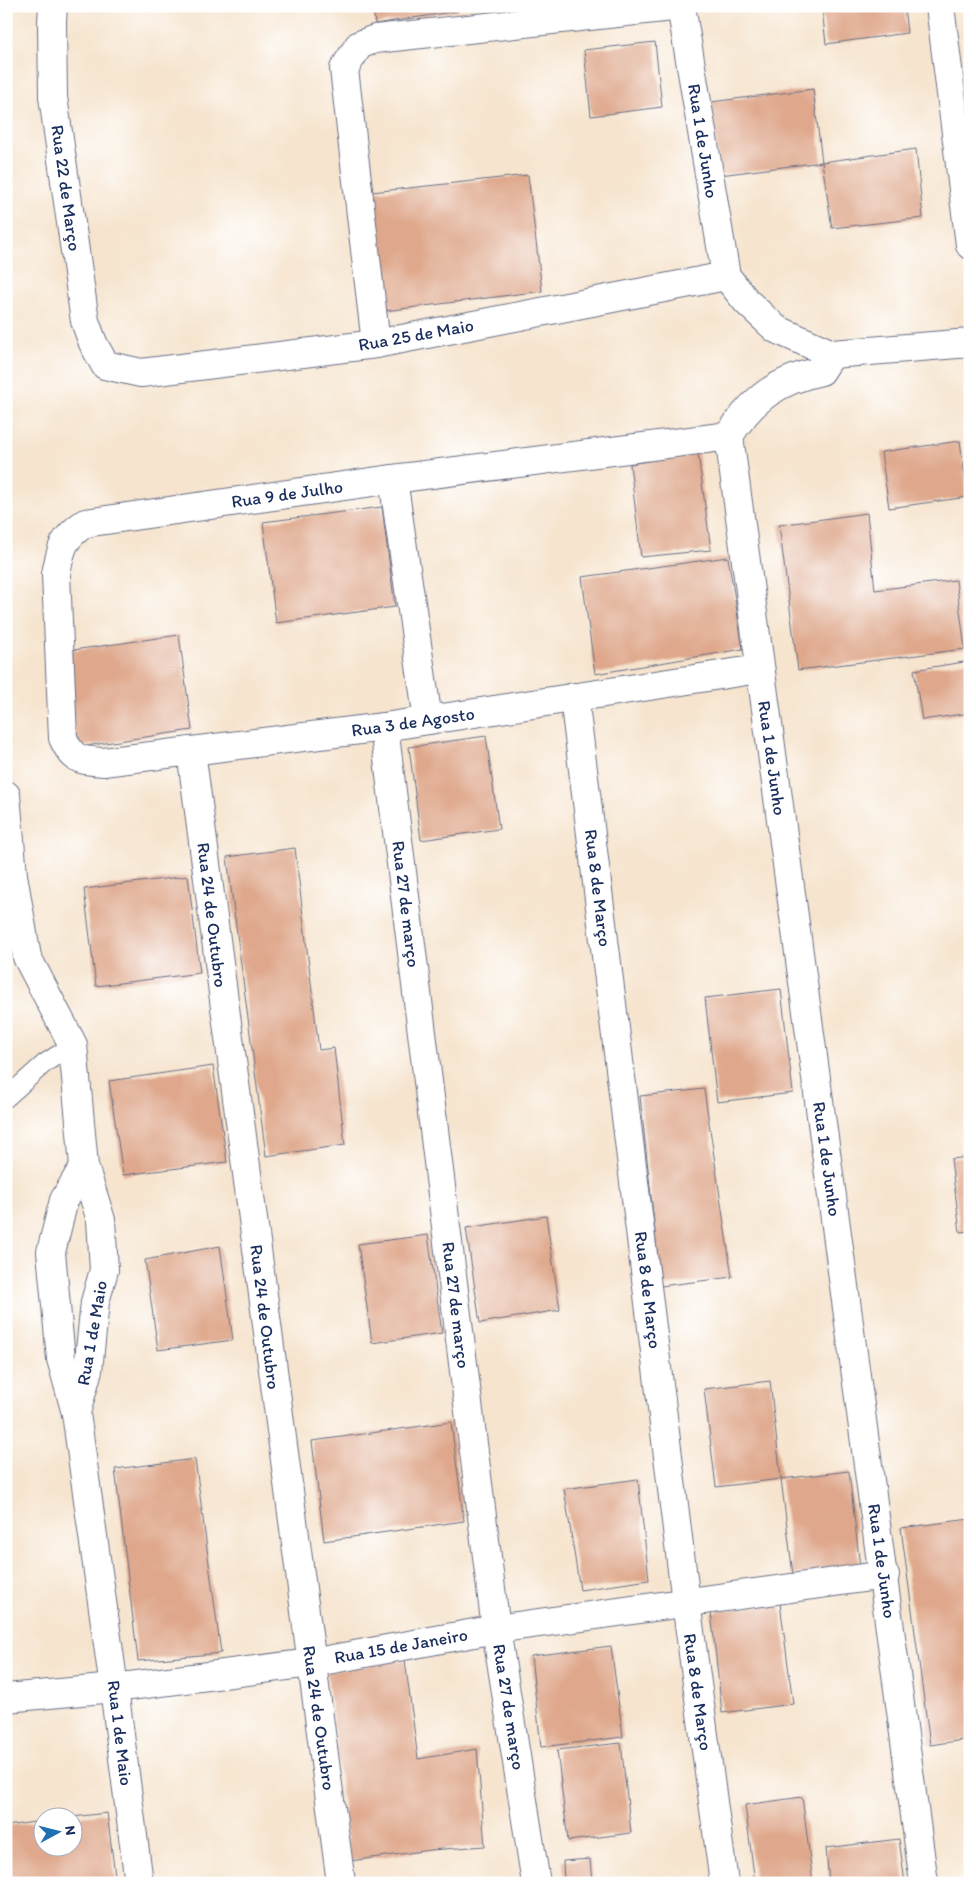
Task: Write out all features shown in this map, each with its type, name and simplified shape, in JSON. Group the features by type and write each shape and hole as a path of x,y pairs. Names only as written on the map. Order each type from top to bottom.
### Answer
{"street":[{"name":"Rua 22 de Março","path":"53,6 53,97 85,321 93,343 105,365"},
{"path":"376,344 344,69 359,45 375,39 682,6"},
{"name":"Rua 1 de Junho","path":"682,6 726,276"},
{"path":"940,6 963,137 970,245"},
{"name":"Rua 25 de Maio","path":"105,365 141,373 376,344 726,276"},
{"path":"726,276 747,302 776,329 832,354 970,343"},
{"path":"729,436 739,419 752,404 767,392 784,382 802,375 821,371 832,354"},
{"name":"Rua 1 de Junho","path":"729,436 924,1883"},
{"name":"Rua 9 de Julho","path":"69,752 63,738 61,722 56,574 60,552 69,533 85,523 729,436"},
{"path":"394,480 428,720"},
{"name":"Rua 3 de Agosto","path":"69,752 80,760 103,762 384,727 759,669"},
{"name":"Rua 8 de Março","path":"574,697 686,1602 724,1883"},
{"name":"Rua 27 de março","path":"384,727 496,1629 536,1883"},
{"name":"Rua 24 de Outubro","path":"191,751 341,1883"},
{"name":"Rua 1 de Maio","path":"6,795 14,876 27,957 73,1045 84,1166 101,1220 104,1270 95,1302 88,1370 76,1413 139,1883"},
{"path":"76,1413 60,1359 51,1252 64,1200 84,1166"},
{"name":"Rua 15 de Janeiro","path":"6,1698 114,1688 311,1663 496,1629 884,1575"}],"lane":[{"path":"6,1098 45,1063 73,1045"}],"building":[{"path":"373,6 457,6 458,11 375,24"},
{"path":"844,6 904,6 907,33 826,44 822,9"},
{"path":"655,42 662,107 591,116 584,50"},
{"path":"813,89 822,162 720,175 711,102"},
{"path":"916,149 923,218 832,228 822,162"},
{"path":"528,175 542,291 385,311 372,192"},
{"path":"960,441 968,497 889,508 881,452"},
{"path":"698,453 711,550 641,557 630,464"},
{"path":"382,507 395,607 276,623 263,522"},
{"path":"867,513 875,590 956,580 965,649 798,670 779,525"},
{"path":"728,557 743,649 595,674 582,577"},
{"path":"179,635 192,730 72,748 66,651"},
{"path":"970,661 970,713 922,720 914,670"},
{"path":"486,736 499,829 421,840 409,747"},
{"path":"295,848 319,1050 334,1048 345,1145 266,1156 227,857"},
{"path":"188,876 200,973 96,986 84,889"},
{"path":"781,989 793,1093 717,1102 705,998"},
{"path":"213,1066 227,1162 123,1175 109,1081"},
{"path":"704,1089 732,1277 661,1286 640,1096"},
{"path":"970,1157 970,1231 960,1232 951,1159"},
{"path":"546,1216 560,1310 480,1323 466,1228"},
{"path":"428,1235 442,1333 372,1343 358,1244"},
{"path":"220,1246 233,1340 158,1350 145,1260"},
{"path":"770,1381 781,1479 716,1487 704,1389"},
{"path":"451,1422 464,1521 324,1541 312,1441"},
{"path":"195,1459 221,1653 138,1661 115,1469"},
{"path":"849,1471 860,1567 793,1575 781,1479"},
{"path":"638,1479 649,1580 580,1590 564,1489"},
{"path":"970,1519 970,1739 930,1745 901,1528"},
{"path":"780,1603 793,1704 722,1713 711,1612"},
{"path":"611,1646 623,1737 541,1747 531,1656"},
{"path":"405,1660 418,1759 477,1749 485,1846 430,1850 350,1861 327,1672"},
{"path":"621,1743 631,1833 568,1841 557,1750"},
{"path":"802,1797 813,1883 755,1883 745,1805"},
{"path":"107,1813 116,1883 6,1883 6,1826 32,1822 32,1856 82,1856 82,1816"},
{"path":"899,1839 905,1883 829,1883 826,1848"},
{"path":"590,1859 592,1883 564,1883 563,1861"}]}
